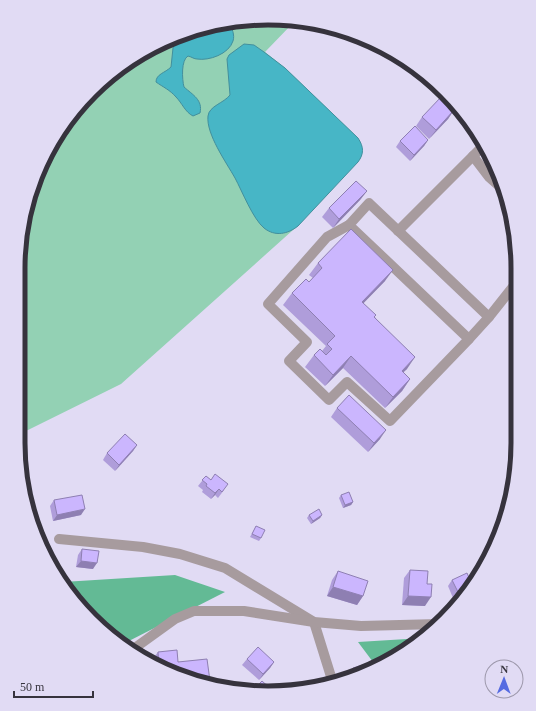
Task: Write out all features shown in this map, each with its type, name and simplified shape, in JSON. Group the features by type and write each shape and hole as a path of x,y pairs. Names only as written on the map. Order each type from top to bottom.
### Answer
{"street":[{"path":"398,231 480,149"},
{"path":"473,156 489,177 496,183"},
{"path":"489,317 369,203 349,225 327,237 268,304 307,342 289,361 329,400 347,382 390,422 469,339 489,317 511,289"},
{"path":"349,225 469,339"},
{"path":"59,539 143,547 180,554 225,568 314,622 331,678"},
{"path":"136,647 175,619 194,611 244,611 314,622 361,626 430,624"}],"green space":[{"path":"268,25 290,26 265,52 285,68 358,138 362,152 326,196 293,230 121,384 25,431 25,268 27,236 33,205 43,175 66,133 96,96 120,75 133,66 175,43 205,33 236,27"},
{"path":"175,575 225,592 128,641 96,615 69,582"},
{"path":"412,639 373,662 358,642"}],"water":[{"path":"231,28 233,32 234,36 231,46 218,56 207,59 196,59 188,56 184,61 184,87 199,101 201,108 200,113 193,116 169,90 156,82 159,75 171,67 175,43 205,33"},
{"path":"244,44 254,45 285,68 358,138 362,147 362,153 358,162 298,226 286,233 273,233 268,231 260,224 217,148 208,123 208,116 211,110 230,95 227,59 229,55"}],"building":[{"path":"441,97 453,111 436,130 422,117"},
{"path":"415,126 428,140 414,155 400,141"},
{"path":"356,181 367,191 339,219 329,208"},
{"path":"351,229 393,270 362,302 376,315 374,317 415,357 402,371 410,379 393,397 351,356 333,375 314,355 320,349 326,355 332,349 327,344 335,336 292,293 306,279 309,282 322,268 318,263"},
{"path":"349,395 386,430 374,443 337,408"},
{"path":"125,434 137,445 119,465 107,453"},
{"path":"215,474 228,484 222,492 219,489 215,493 206,486 207,484 202,480 206,476 211,480"},
{"path":"349,492 353,502 345,505 341,495"},
{"path":"82,495 85,509 57,515 54,500"},
{"path":"319,509 322,515 313,521 309,515"},
{"path":"256,526 265,530 261,538 252,534"},
{"path":"82,549 99,551 97,563 81,561"},
{"path":"410,570 428,571 427,584 432,584 431,597 408,596"},
{"path":"338,571 368,581 363,596 333,587"},
{"path":"467,573 469,579 462,590 458,592 452,580"},
{"path":"258,647 274,662 263,674 247,659"},
{"path":"177,650 178,662 207,659 210,679 175,668 161,661 158,660 158,652"},
{"path":"369,663 369,664 354,670 353,668"},
{"path":"262,681 268,686 258,685"}]}
